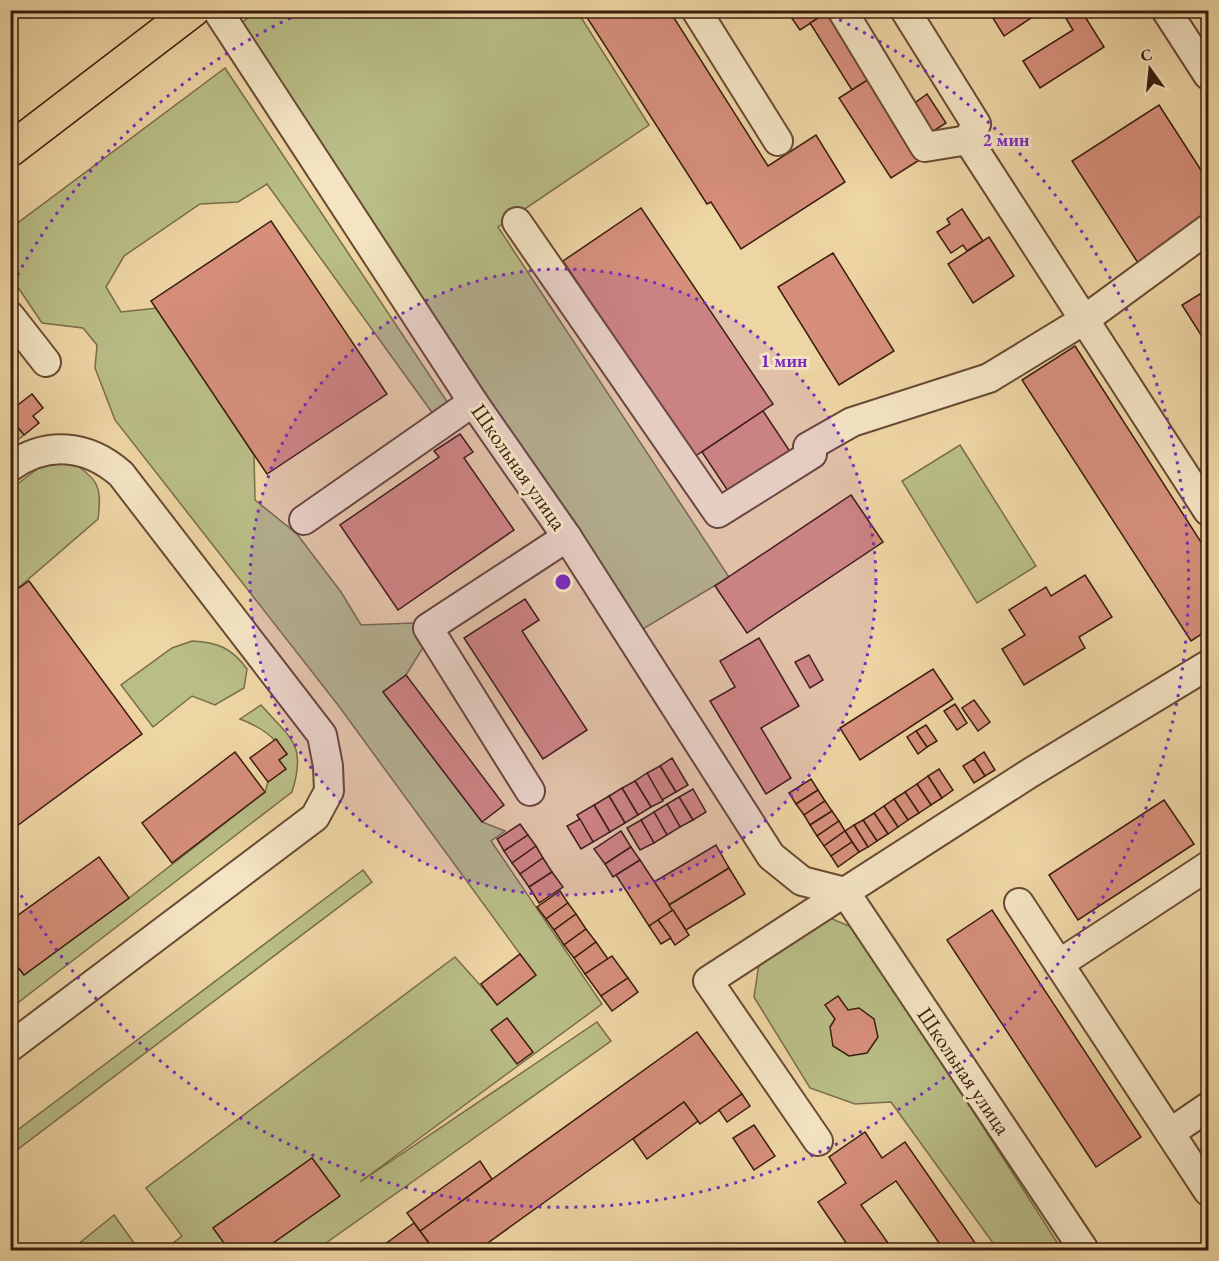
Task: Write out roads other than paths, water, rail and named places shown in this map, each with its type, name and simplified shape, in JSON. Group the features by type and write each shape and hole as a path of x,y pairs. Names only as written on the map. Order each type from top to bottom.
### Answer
{"main road":[{"path":"10,150 193,10"}],"street":[{"name":"Школьная улица","path":"217,10 473,402 567,537 771,856 802,881 845,892 1084,1251"},
{"path":"696,10 777,141"},
{"path":"842,10 925,147 968,140"},
{"path":"905,10 976,124 968,140"},
{"path":"1166,10 1209,75"},
{"path":"968,140 1209,511"},
{"path":"517,222 718,513 812,454 808,447 852,422 989,378 1084,320 1209,229"},
{"path":"10,316 46,362"},
{"path":"304,520 473,402"},
{"path":"10,467 34,453 65,448 96,456 121,474 322,735 328,766 329,791 315,817 10,1047"},
{"path":"530,791 428,628 567,537"},
{"path":"818,1141 708,981 1030,773 1209,665"},
{"path":"1059,964 1209,866"},
{"path":"1019,903 1209,1191"},
{"path":"1170,1133 1209,1107"}]}
